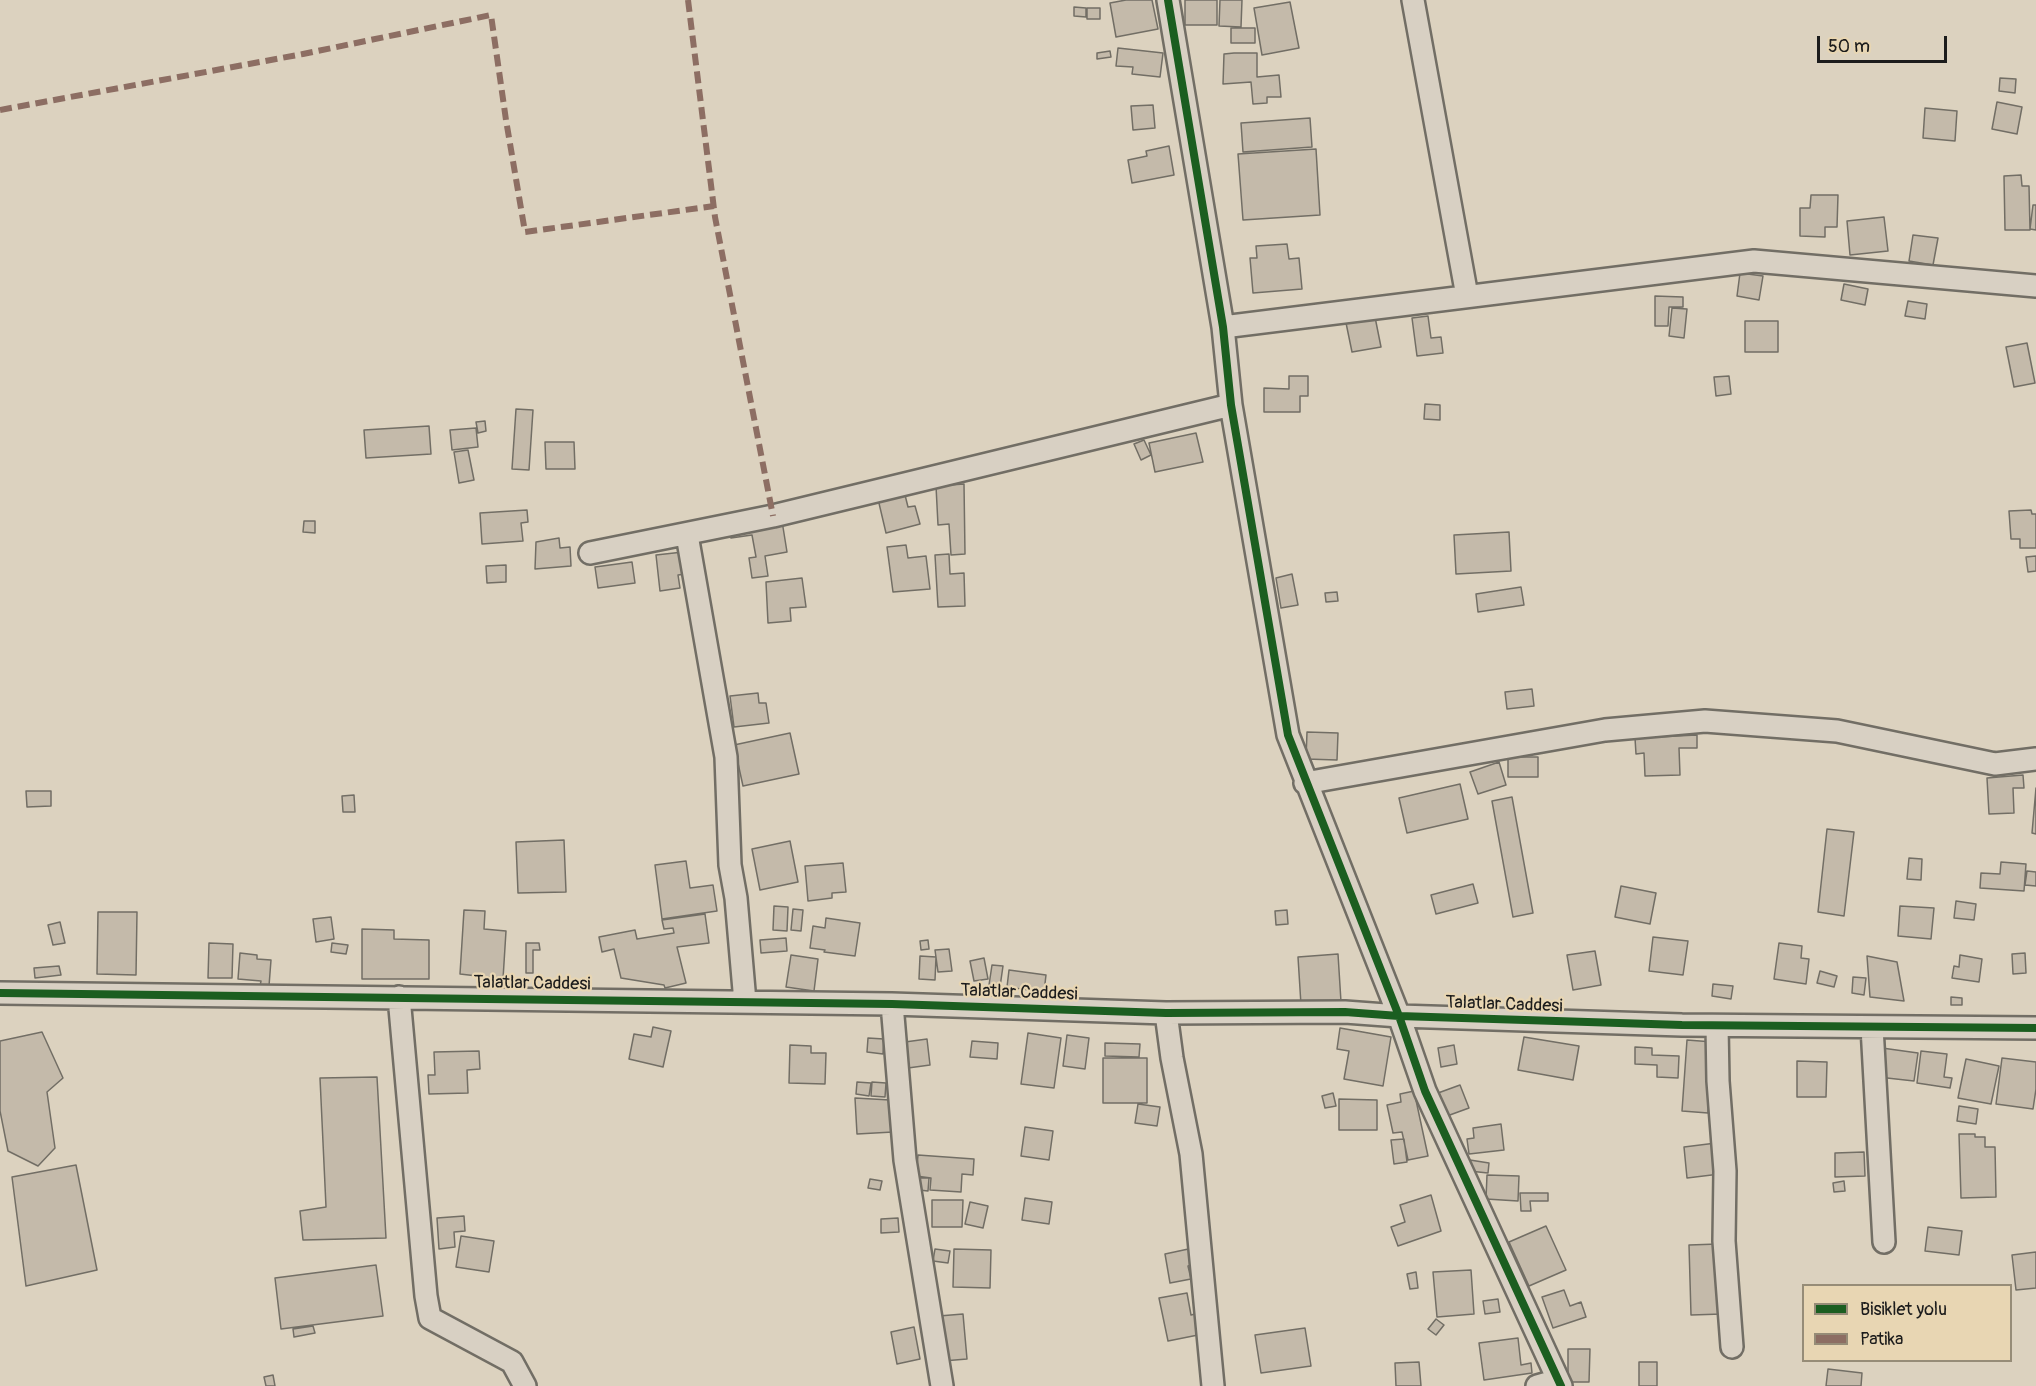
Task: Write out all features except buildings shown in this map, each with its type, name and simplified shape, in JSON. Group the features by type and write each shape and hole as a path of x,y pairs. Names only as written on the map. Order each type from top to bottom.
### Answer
{"street":[{"path":"1168,0 1223,327 1231,405 1288,735 1305,783 1399,1016 1425,1091 1560,1383 1536,1386"},
{"path":"1413,0 1467,296"},
{"path":"1223,327 1754,261 2036,286"},
{"path":"590,553 687,535 785,513 1231,405"},
{"path":"687,535 726,757 730,865 736,898 745,1002"},
{"path":"1305,783 1605,730 1705,721 1837,731 1995,764 2036,759"},
{"name":"Talatlar Caddesi","path":"0,993 892,1004 1166,1013 1345,1012 1399,1016 1717,1026 2036,1028"},
{"path":"399,997 426,1296 430,1318 512,1362 525,1386"},
{"path":"892,1004 905,1160 942,1386"},
{"path":"1166,1013 1172,1058 1191,1154 1213,1386"},
{"path":"1717,1026 1718,1081 1725,1171 1724,1241 1732,1347"},
{"path":"1872,1027 1884,1242"}],"marked path":[{"path":"688,0 715,217 773,516"},
{"path":"0,110 303,54 491,15 525,232 714,206"}],"cycle path":[{"path":"1168,0 1223,327 1231,405 1288,735 1399,1016 1425,1091 1561,1386"},
{"path":"0,993 892,1004 1166,1013 1345,1012 1399,1016 1682,1025 2036,1028"}]}
